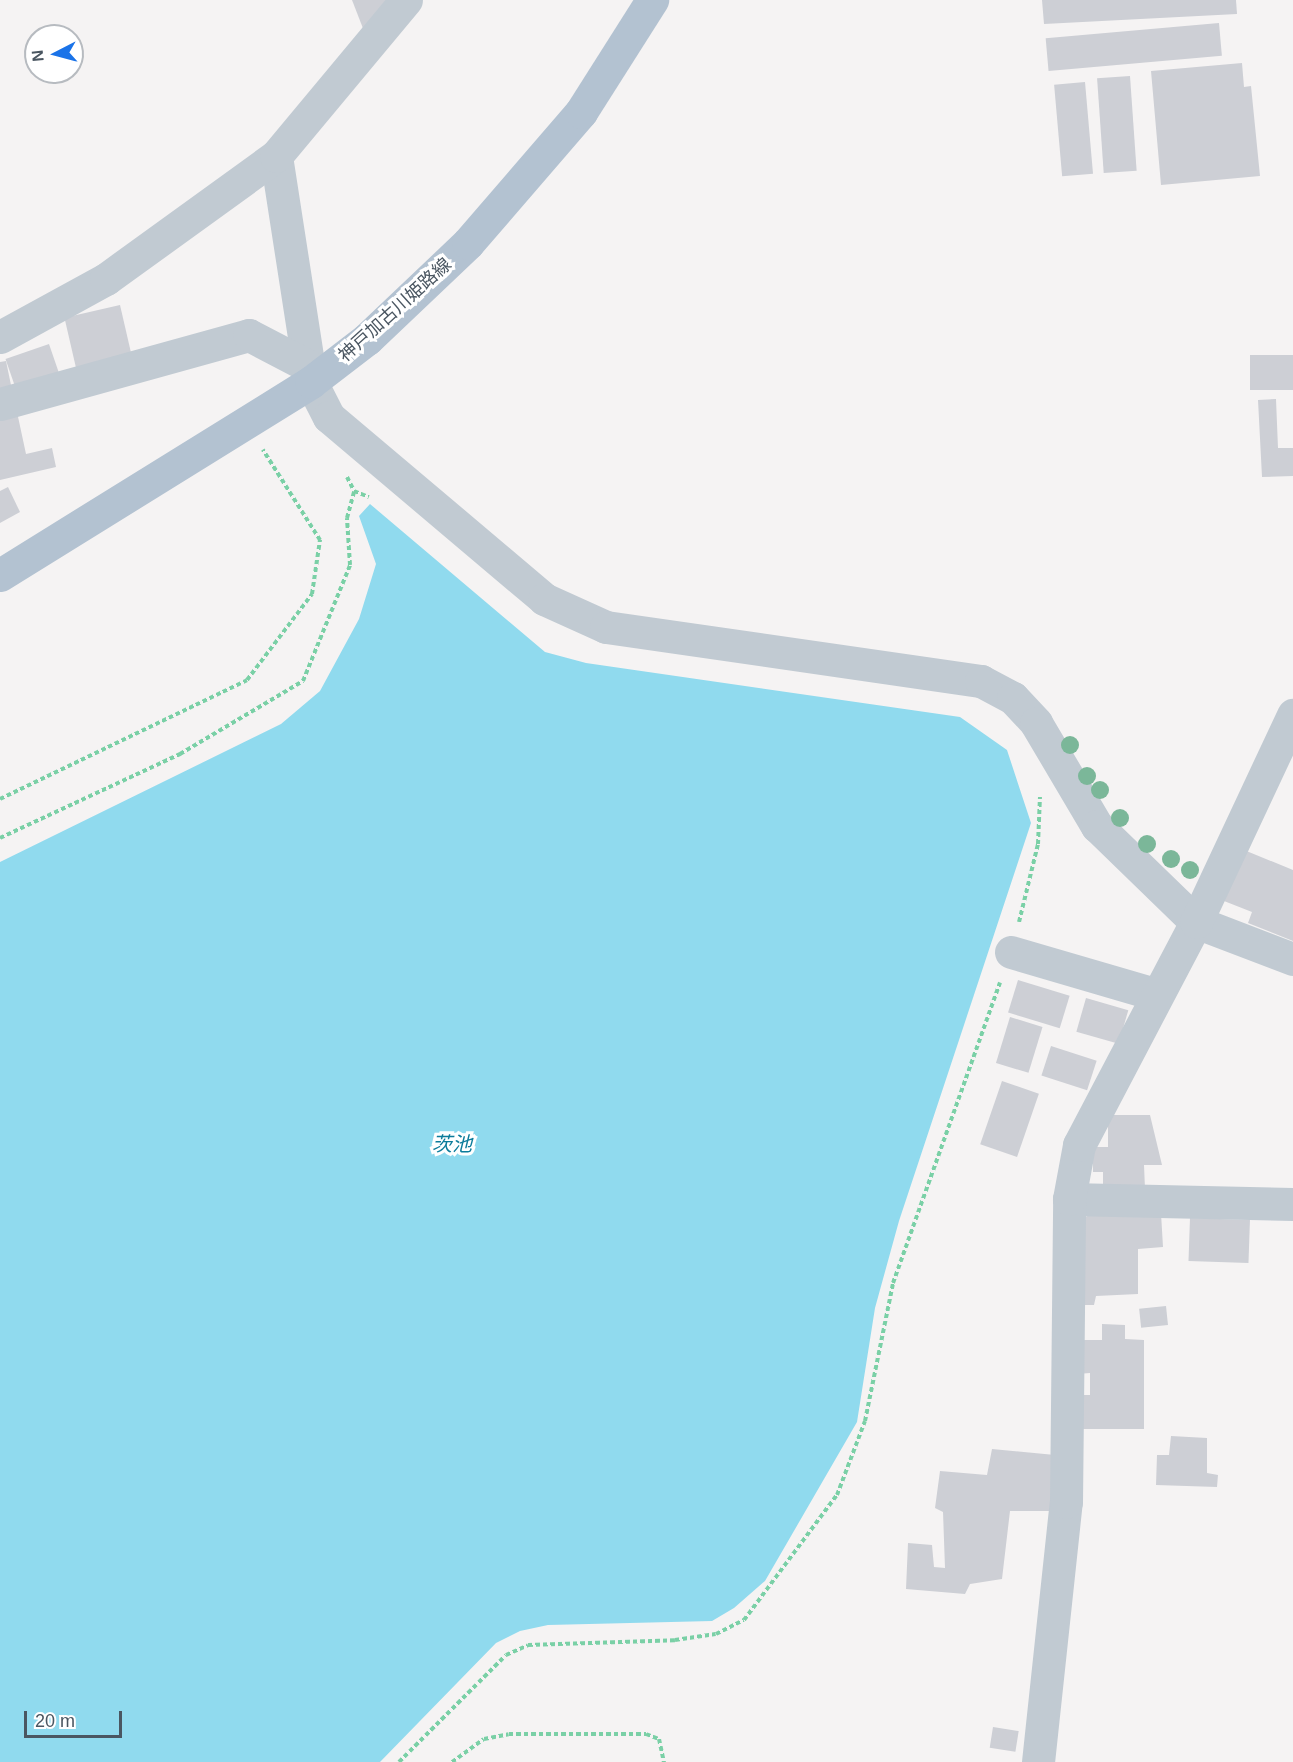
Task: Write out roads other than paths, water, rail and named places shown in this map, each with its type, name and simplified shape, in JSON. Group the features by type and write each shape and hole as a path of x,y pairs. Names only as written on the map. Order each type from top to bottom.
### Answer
{"main road":[{"name":"神戸加古川姫路線","path":"0,575 245,423 311,375 367,339 468,243 581,112 652,0"}],"street":[{"path":"0,337 106,279 276,156 406,0"},
{"path":"276,156 311,375 329,417 544,599 606,627 981,681 1013,698 1036,723 1097,826 1196,922 1293,959"},
{"path":"0,404 249,335 311,375"},
{"path":"1038,1762 1066,1502 1069,1199 1079,1145 1155,994 1196,922 1293,715"},
{"path":"1011,952 1155,994"},
{"path":"1069,1199 1293,1204"}],"water":[{"name":"茨池","path":"370,504 545,652 586,663 960,717 1007,750 1031,823 899,1221 875,1308 857,1422 765,1581 734,1608 712,1621 548,1625 520,1631 496,1643 380,1762 0,1762 0,862 281,724 320,691 359,619 376,564 359,516"}]}
